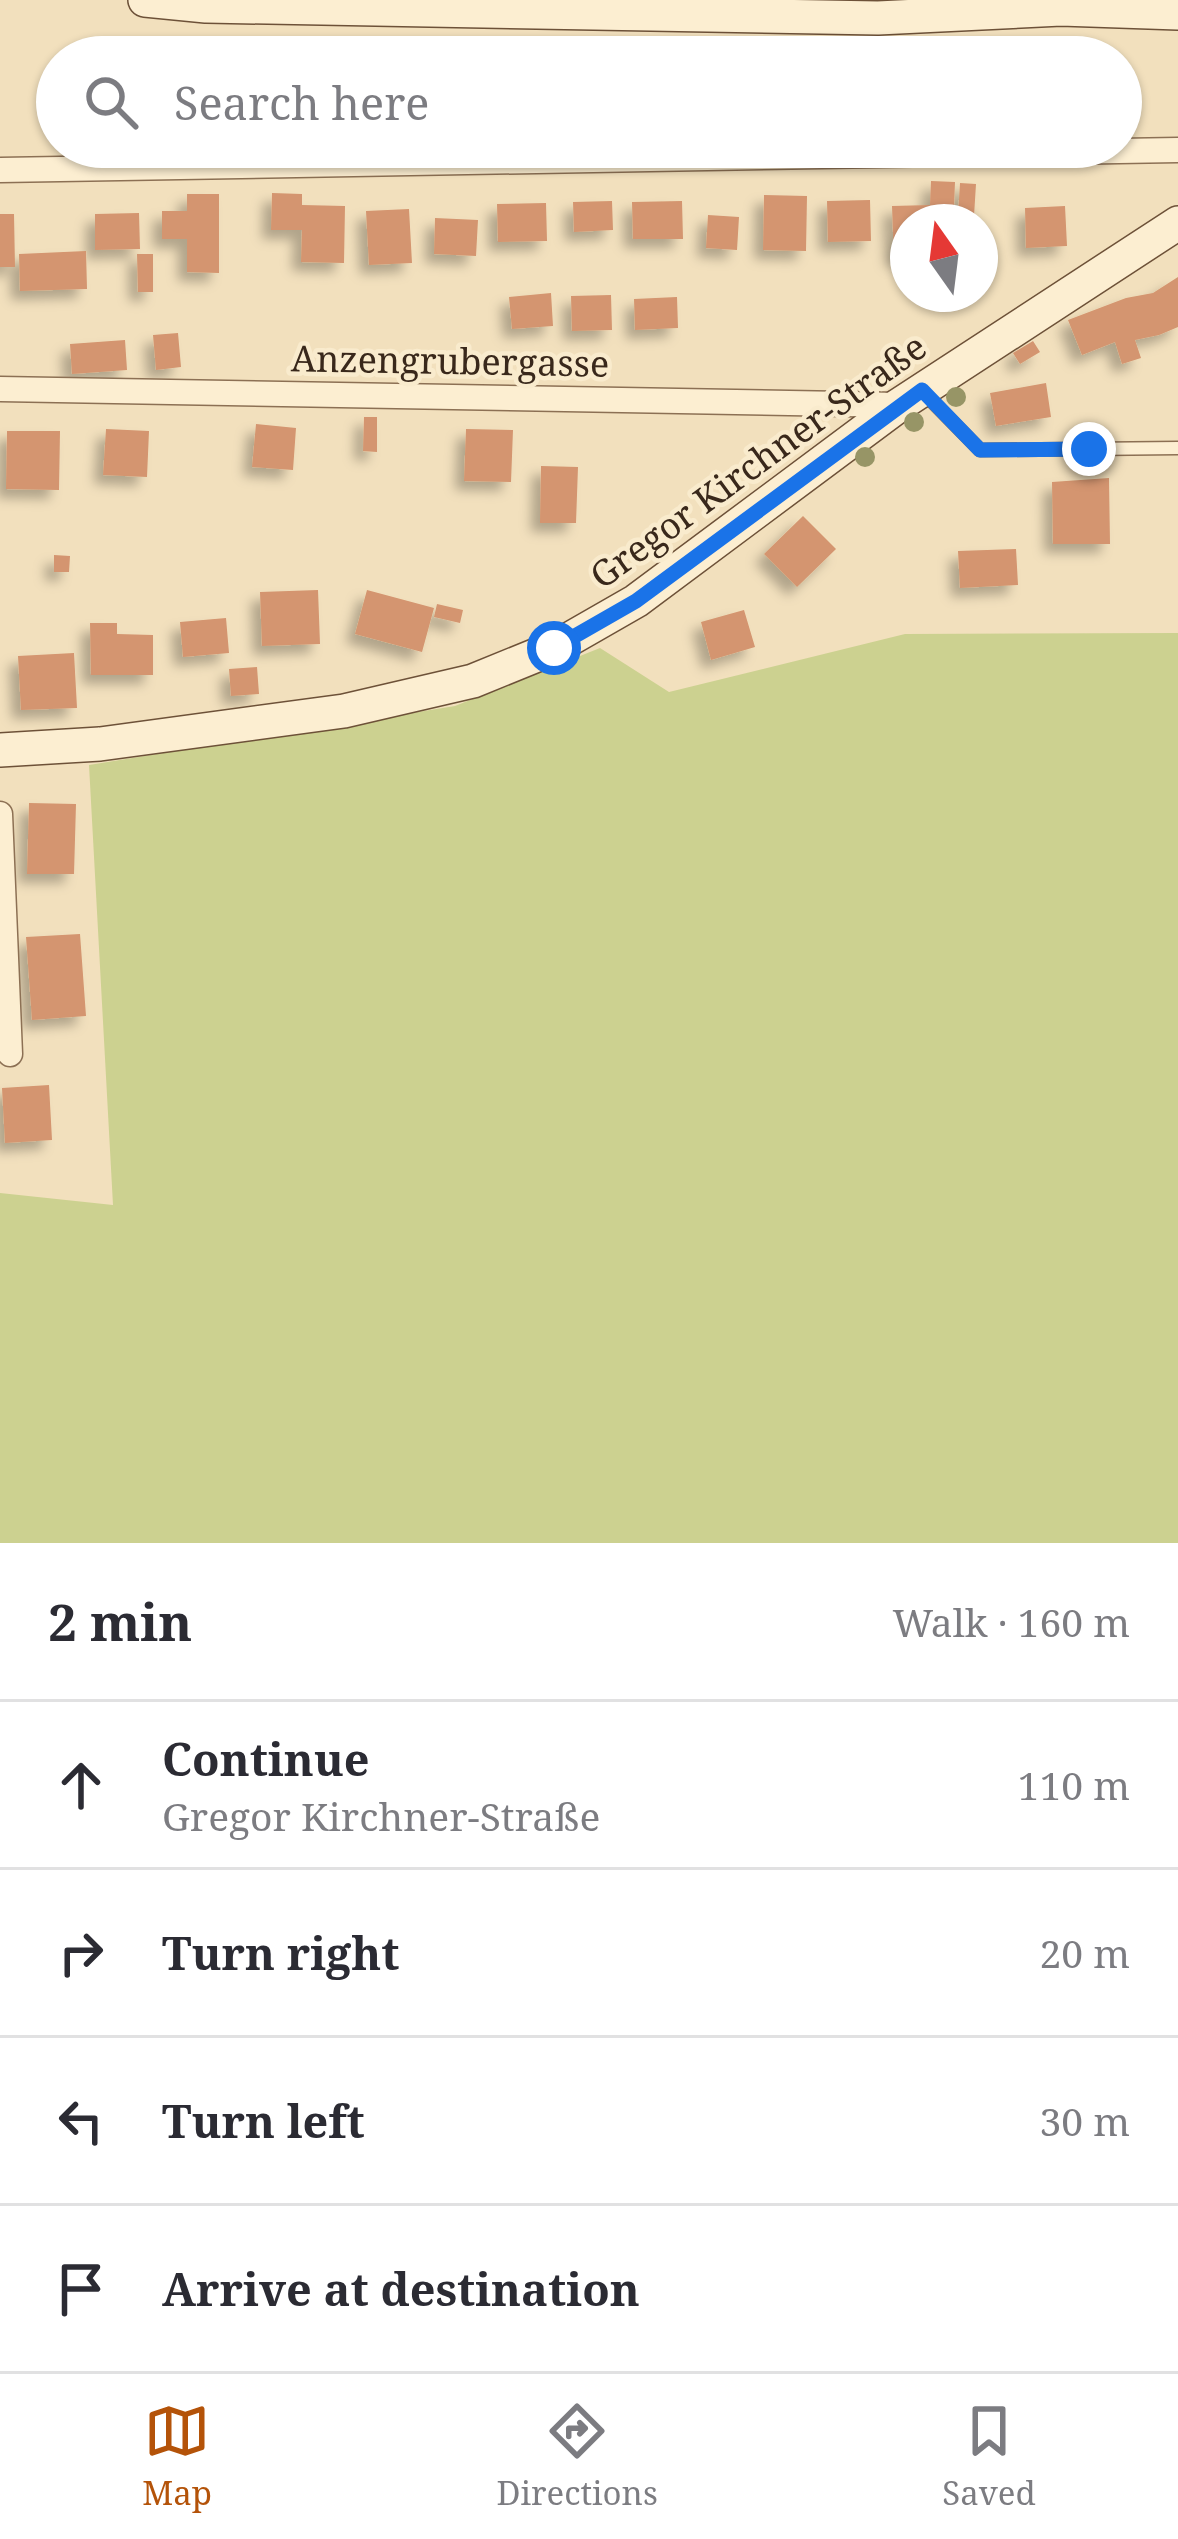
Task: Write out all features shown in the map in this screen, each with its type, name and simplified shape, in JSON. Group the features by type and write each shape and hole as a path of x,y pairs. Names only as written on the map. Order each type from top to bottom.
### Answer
{"street":[{"path":"145,0 206,6 878,18 1061,9 1178,13"},
{"path":"1142,151 1178,150"},
{"path":"0,170 118,168"},
{"name":"Gregor Kirchner-Straße","path":"0,750 100,744 344,711 473,681 554,648 636,601 910,398 1178,223"},
{"name":"Anzengrubergasse","path":"0,389 910,398"},
{"path":"0,814 10,1054"}],"lane":[{"path":"910,398 980,450 1178,448"}],"green space":[{"path":"1178,633 1178,1543 0,1543 0,1193 113,1205 89,765 455,706 600,648 669,692 905,634"}],"building":[{"path":"931,181 955,182 954,204 930,204"},
{"path":"960,183 976,184 975,204 959,204"},
{"path":"272,193 302,194 302,205 345,206 344,263 301,262 302,230 271,230"},
{"path":"187,194 219,194 219,273 187,272 187,239 162,239 162,211 187,211"},
{"path":"764,195 807,196 806,251 763,250"},
{"path":"870,200 871,241 828,242 827,201"},
{"path":"612,201 613,230 574,232 573,202"},
{"path":"682,201 683,239 633,239 632,202"},
{"path":"546,203 547,241 498,242 497,204"},
{"path":"1065,206 1067,246 1026,248 1025,208"},
{"path":"409,209 412,263 369,265 366,211"},
{"path":"139,213 140,249 95,250 95,214"},
{"path":"0,214 14,214 15,267 0,267"},
{"path":"708,215 739,217 737,250 706,248"},
{"path":"435,218 478,220 476,256 434,254"},
{"path":"86,251 87,289 20,291 19,254"},
{"path":"137,254 153,254 153,292 138,292"},
{"path":"1178,277 1178,327 1135,340 1141,358 1122,364 1115,342 1082,355 1068,320 1153,293"},
{"path":"551,293 553,326 512,329 509,297"},
{"path":"611,295 612,330 572,331 571,296"},
{"path":"677,297 678,328 635,330 634,299"},
{"path":"178,333 181,367 156,370 153,335"},
{"path":"125,340 127,370 72,374 70,344"},
{"path":"1033,341 1040,352 1020,364 1013,353"},
{"path":"1046,383 1051,417 996,426 990,393"},
{"path":"364,417 377,417 377,452 363,451"},
{"path":"256,424 296,428 293,470 252,467"},
{"path":"106,429 149,431 147,477 103,475"},
{"path":"466,429 513,430 511,482 464,481"},
{"path":"7,431 60,431 59,490 6,489"},
{"path":"541,466 578,467 576,523 540,523"},
{"path":"1109,478 1110,544 1053,544 1052,482"},
{"path":"803,516 836,549 797,587 764,554"},
{"path":"1016,549 1018,585 960,588 958,551"},
{"path":"54,555 70,556 69,572 54,572"},
{"path":"318,590 320,644 262,646 260,592"},
{"path":"367,590 434,608 422,652 355,634"},
{"path":"437,604 463,610 460,623 434,617"},
{"path":"744,610 755,647 711,660 701,622"},
{"path":"226,618 229,653 183,657 180,622"},
{"path":"90,623 117,623 117,634 153,635 153,675 91,675"},
{"path":"74,653 77,708 21,710 18,656"},
{"path":"257,667 259,694 231,696 229,669"},
{"path":"29,803 76,804 74,874 27,874"},
{"path":"80,934 86,1016 32,1020 26,937"},
{"path":"49,1085 52,1140 5,1143 2,1088"}],"route":[{"path":"554,648 636,601 922,390 980,450 1089,449"}]}
